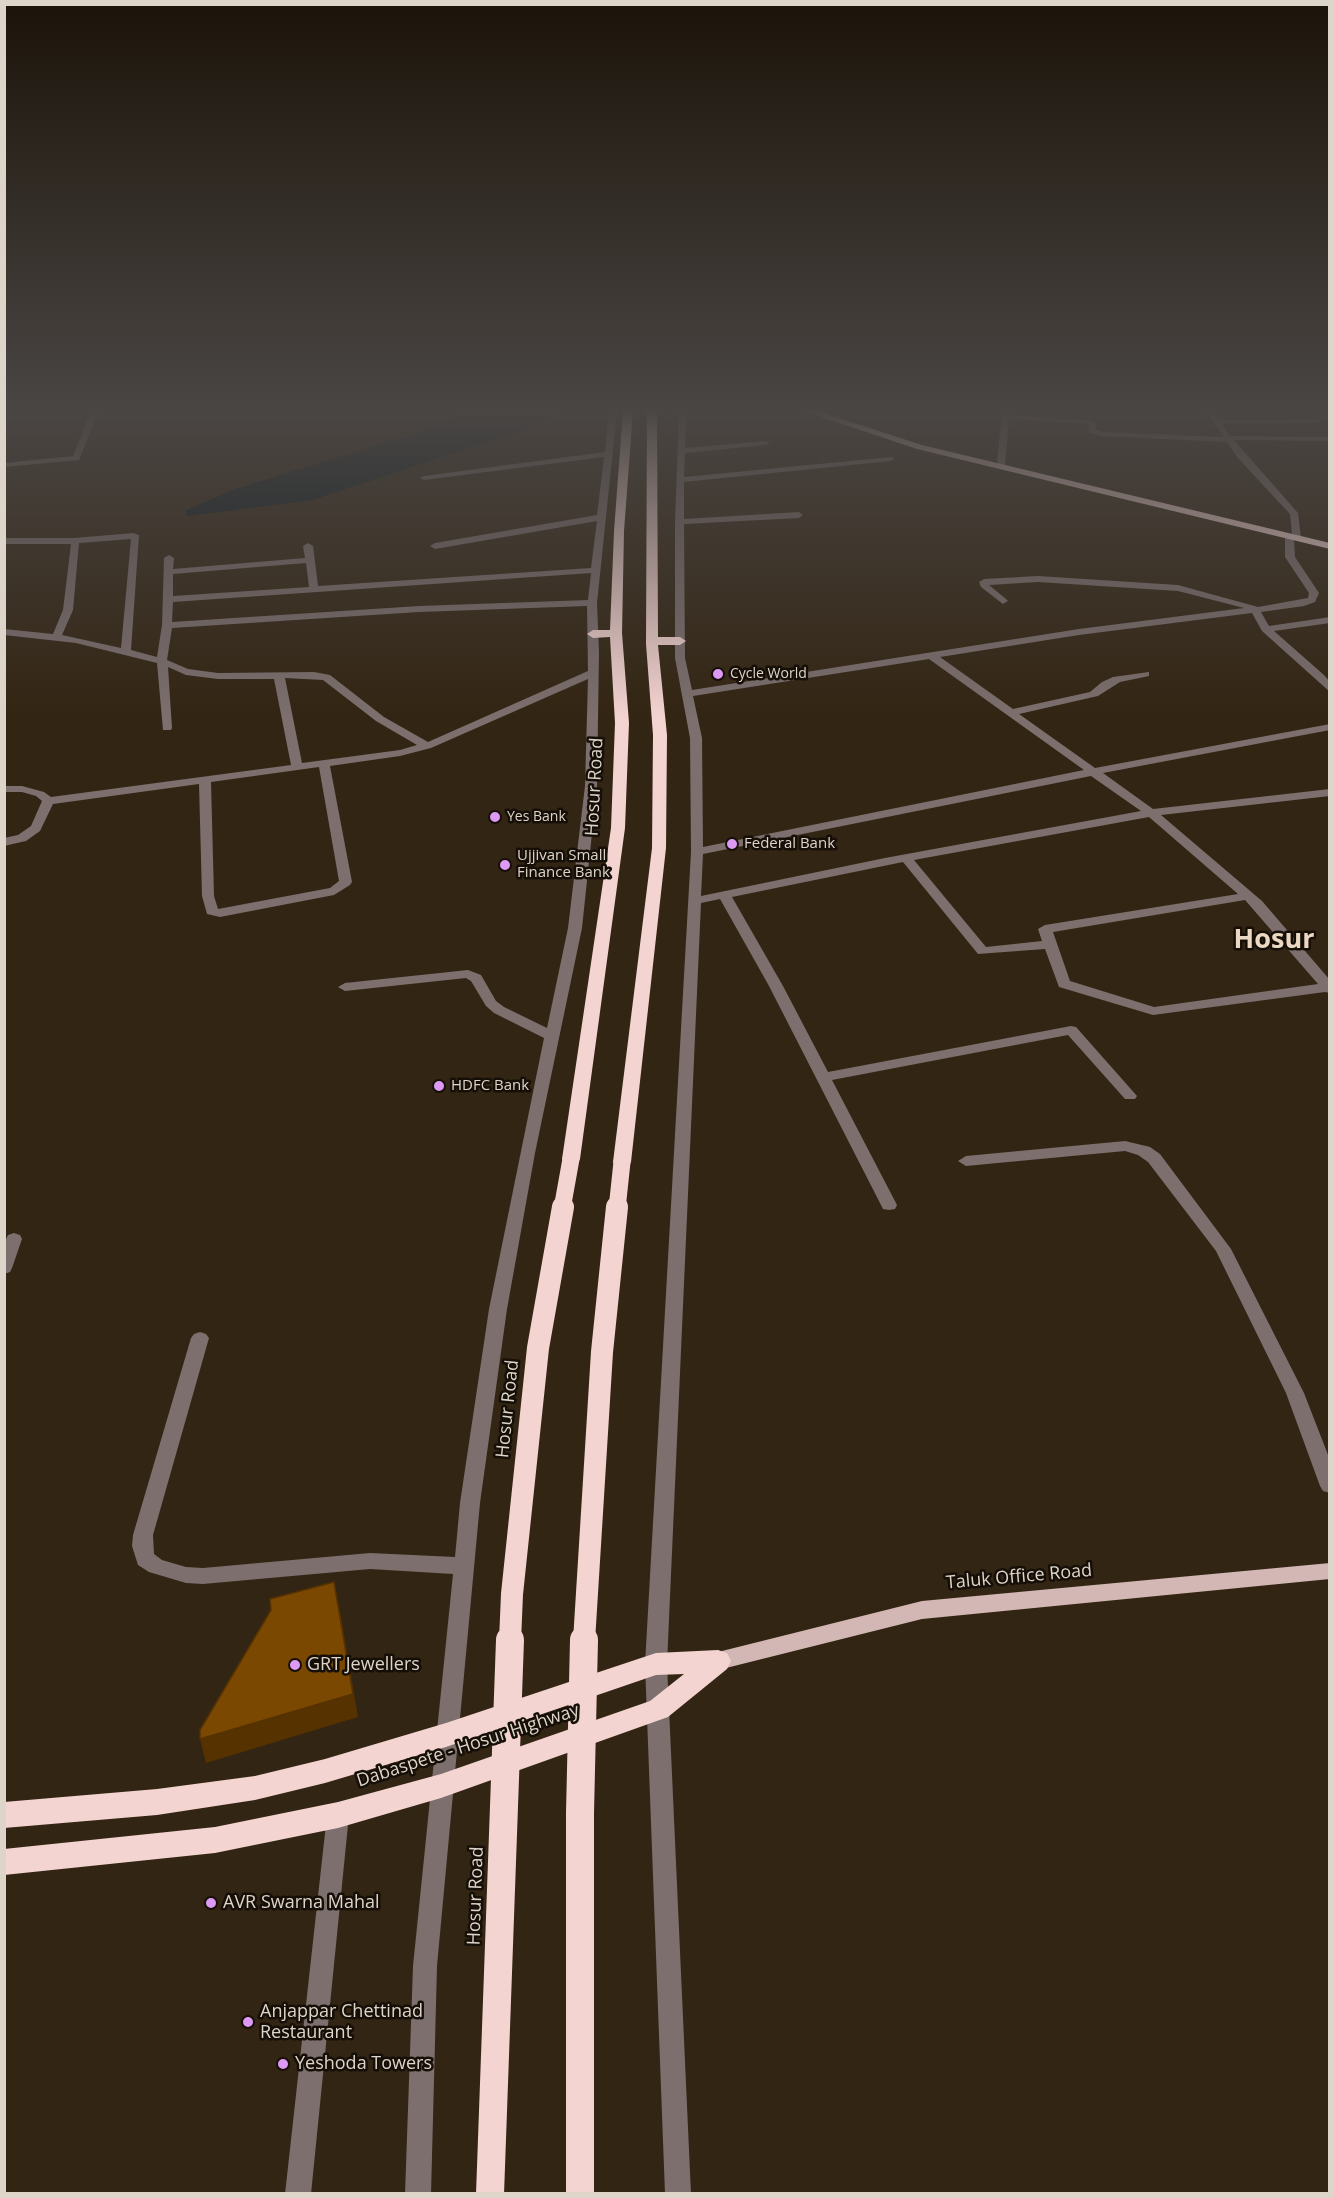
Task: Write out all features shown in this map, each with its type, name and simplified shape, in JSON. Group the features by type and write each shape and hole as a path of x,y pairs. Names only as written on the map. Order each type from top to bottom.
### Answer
{"highway":[{"name":"Hosur Road","path":"490,2193 512,1594 538,1348 571,1159 618,828 622,723 616,634 620,514"},
{"path":"580,2193 580,1813 585,1602 602,1352 659,848 660,735 652,643 652,514"},
{"path":"1198,514 1329,546"},
{"path":"593,634 616,634"},
{"path":"652,643 680,641"},
{"name":"Taluk Office Road","path":"656,1665 718,1661"},
{"name":"Taluk Office Road","path":"659,1709 718,1661"},
{"name":"Dabaspete - Hosur Highway","path":"4,1815 157,1802 255,1788 325,1771 446,1735 656,1665"},
{"name":"Dabaspete - Hosur Highway","path":"4,1862 215,1840 338,1815 441,1786 659,1709"}],"main road":[{"name":"Taluk Office Road","path":"718,1661 922,1610 1329,1571"}],"street":[{"path":"418,2193 425,1966 463,1566 498,1309 527,1153 575,928 591,786 592,603 602,514"},
{"path":"678,2193 656,1665 697,852 696,738 680,641 679,514"},
{"path":"687,694 930,655 1254,608 1301,604 1312,600 1314,593 1290,557 1294,514"},
{"path":"679,522 799,515"},
{"path":"435,546 602,517"},
{"path":"4,542 136,537 126,652"},
{"path":"56,638 68,609 75,541"},
{"path":"308,546 314,589"},
{"path":"167,728 162,661 167,626 170,558"},
{"path":"169,572 310,560"},
{"path":"168,599 596,570"},
{"path":"1004,601 984,585 984,582 1038,579 1178,588 1254,608 1266,629 1329,689"},
{"path":"167,626 418,609 592,603"},
{"path":"1266,629 1329,620"},
{"path":"4,632 76,640 162,661 186,672 218,676 314,675 326,677 380,719 427,746"},
{"path":"930,655 1151,813 1249,896 1326,982"},
{"path":"4,842 22,837 36,828 44,806 49,801 297,768 427,746 592,673"},
{"path":"1009,712 1094,694 1106,684 1117,679 1144,674"},
{"path":"279,676 297,768"},
{"path":"697,852 1092,772 1329,728"},
{"path":"205,781 207,897 212,911 220,912 334,891 346,882 324,764"},
{"path":"4,789 22,789 40,794 49,801"},
{"path":"694,901 906,858 1151,813 1329,792"},
{"path":"906,858 983,951 1050,944"},
{"path":"724,895 776,986 889,1205"},
{"path":"1249,896 1045,929 1064,984 1153,1011 1326,982"},
{"path":"345,987 468,974 476,978 490,1003 552,1036"},
{"path":"824,1077 1071,1030 1130,1096"},
{"path":"966,1161 1125,1146 1144,1151 1154,1158 1223,1249 1295,1393 1329,1486"},
{"path":"4,1268 14,1239"},
{"path":"200,1338 142,1535 145,1559 156,1566 186,1575 203,1576 370,1561 463,1566"},
{"path":"298,2193 338,1815"}],"shaded area":[{"path":"187,514 206,514 187,516"}],"building":[{"path":"334,1582 353,1694 200,1739 200,1730 271,1610 270,1599"}],"place":[{"name":"Cycle World","path":"718,674"},
{"name":"Yes Bank","path":"495,817"},
{"name":"Federal Bank","path":"732,844"},
{"name":"Ujjivan Small Finance Bank","path":"505,865"},
{"name":"HDFC Bank","path":"439,1086"},
{"name":"GRT Jewellers","path":"295,1665"},
{"name":"AVR Swarna Mahal","path":"211,1903"},
{"name":"Anjappar Chettinad Restaurant","path":"248,2022"},
{"name":"Yeshoda Towers","path":"283,2064"}],"district":[{"name":"Hosur","path":"1274,940"}]}
